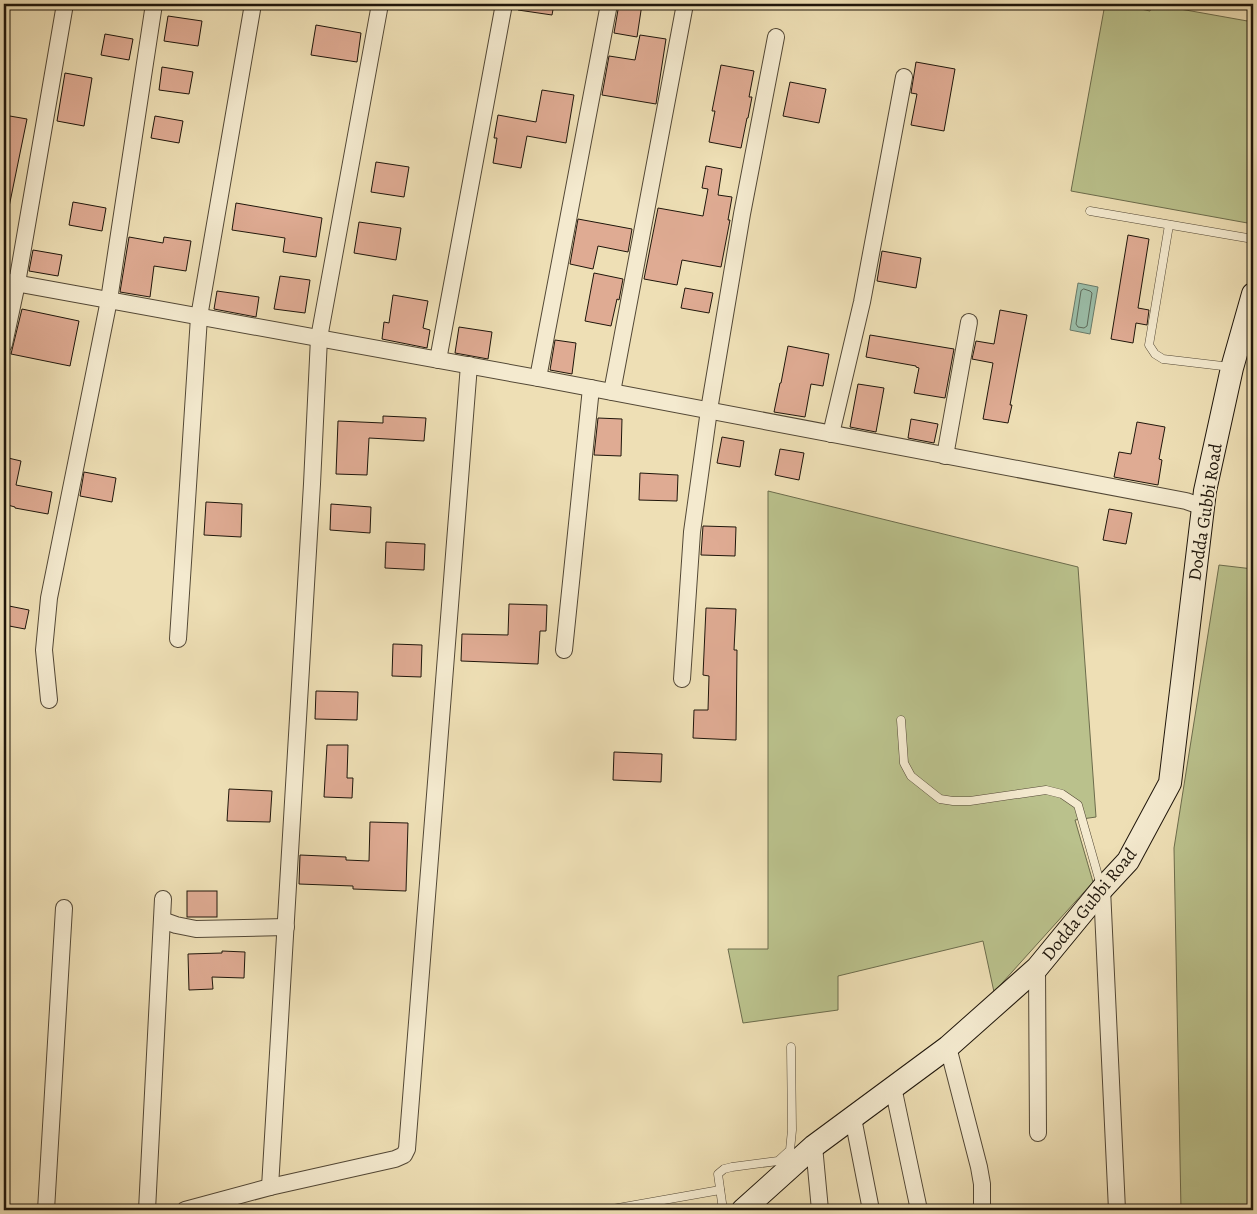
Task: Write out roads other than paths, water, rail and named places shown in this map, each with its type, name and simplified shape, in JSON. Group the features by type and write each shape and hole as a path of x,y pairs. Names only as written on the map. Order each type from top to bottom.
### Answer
{"main road":[{"name":"Dodda Gubbi Road","path":"753,1206 814,1146 948,1047 1037,968 1102,889 1128,861 1170,783 1205,491 1232,368 1249,326 1253,294"}],"street":[{"path":"4,344 10,282 65,4"},
{"path":"48,700 44,650 48,598 109,300 154,4"},
{"path":"178,639 199,317 253,4"},
{"path":"270,1187 319,338 380,4"},
{"path":"438,360 504,4"},
{"path":"538,378 609,4"},
{"path":"612,392 685,4"},
{"path":"682,679 692,532 709,410 742,214 776,37"},
{"path":"831,434 862,302 904,77"},
{"path":"10,282 709,410 1186,501 1203,506"},
{"path":"945,456 969,322"},
{"path":"185,1210 270,1187 395,1159 404,1155 407,1149 469,365"},
{"path":"564,650 591,388"},
{"path":"1102,889 1117,1210"},
{"path":"147,1210 163,899"},
{"path":"46,1210 64,908"},
{"path":"162,920 196,929 286,927"},
{"path":"1037,968 1038,1133"},
{"path":"948,1047 979,1167 982,1184 982,1210"},
{"path":"893,1087 919,1210"},
{"path":"853,1118 870,1210"},
{"path":"814,1146 820,1210"}],"lane":[{"path":"1090,211 1253,239"},
{"path":"1169,225 1149,345 1155,354 1163,359 1232,368"},
{"path":"901,720 904,763 911,776 940,799 970,801 1046,790 1062,794 1078,805 1102,889"},
{"path":"724,1210 718,1174 724,1170 778,1161 790,1150 792,1130 791,1047"},
{"path":"607,1210 720,1190"}],"water":[{"path":"1078,283 1098,287 1090,334 1070,330"}]}
